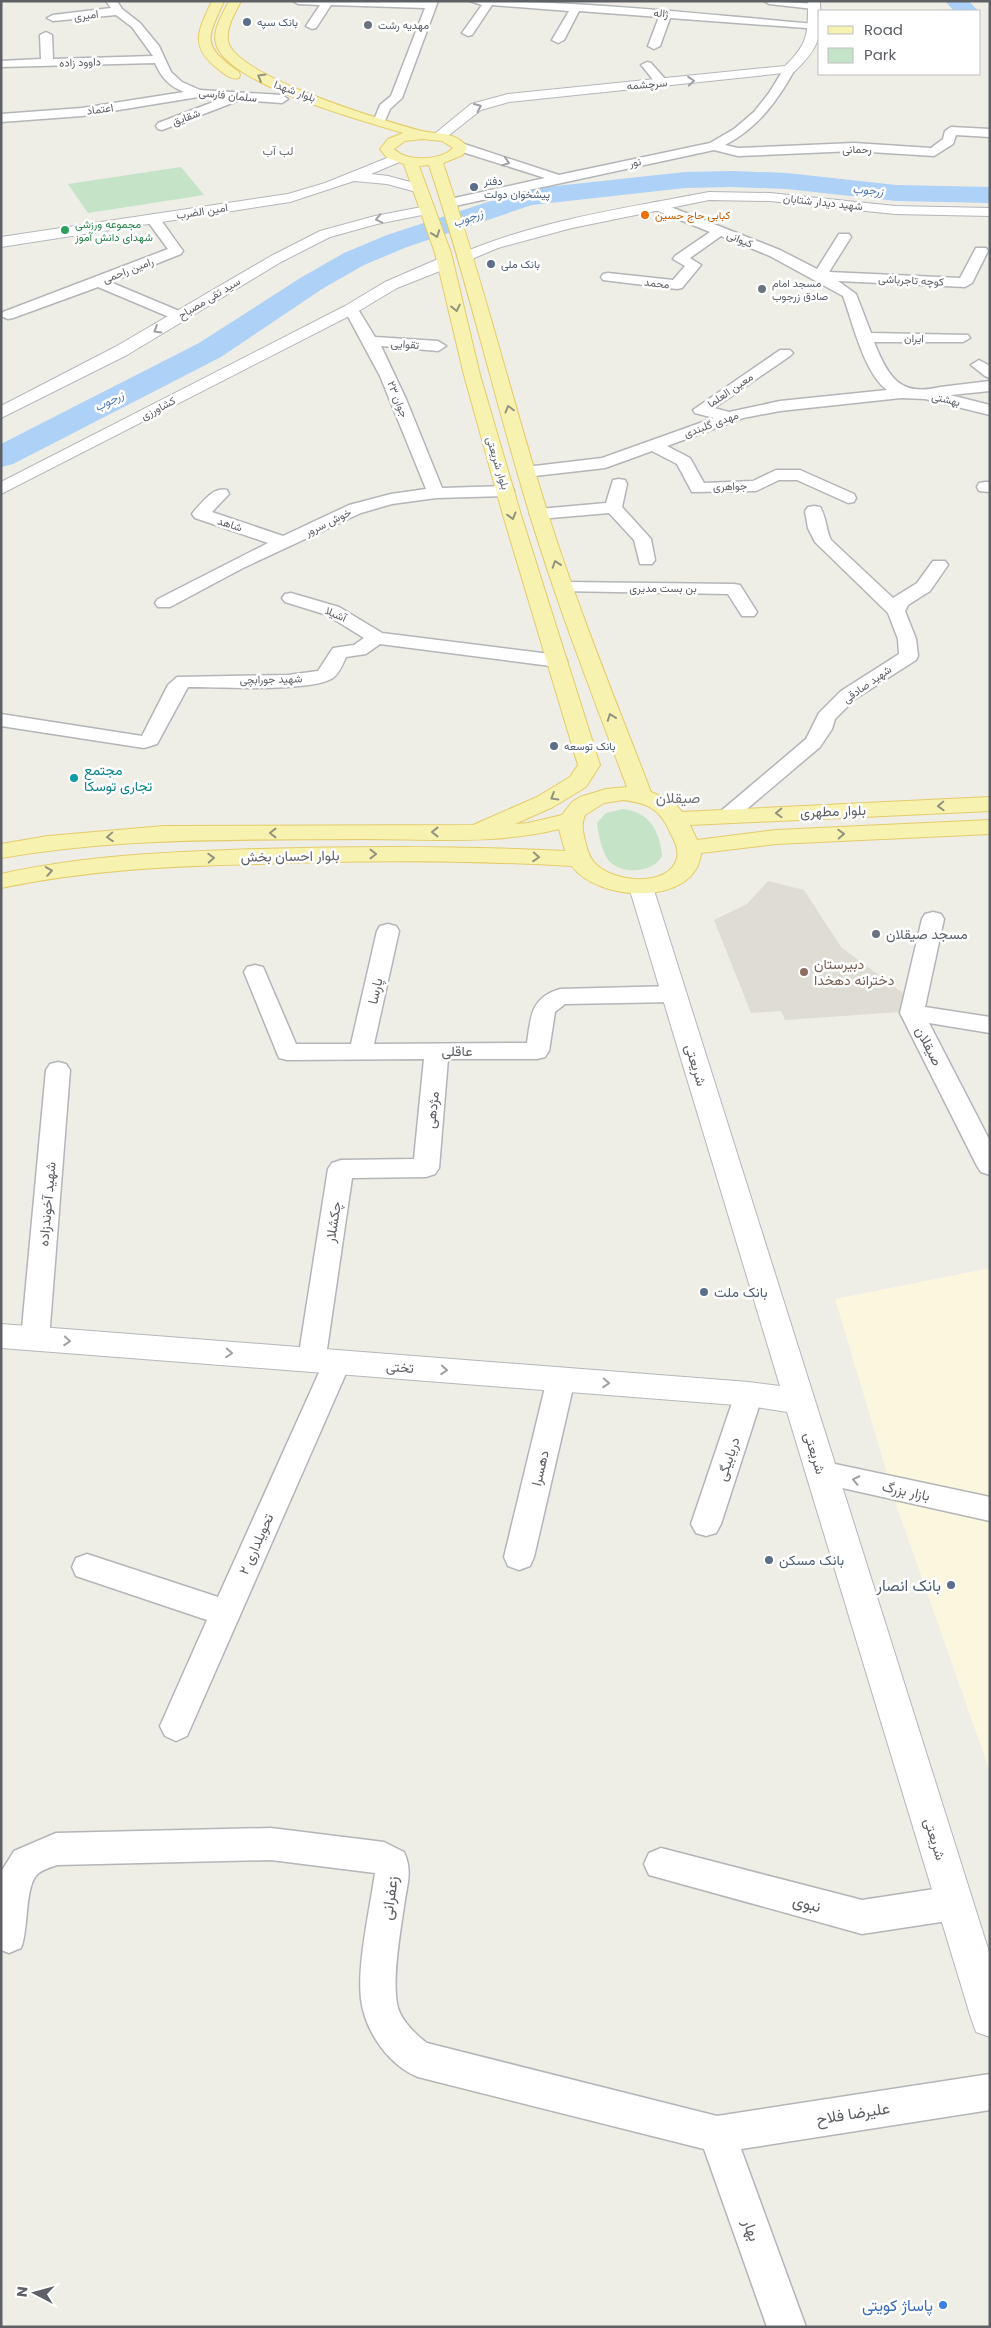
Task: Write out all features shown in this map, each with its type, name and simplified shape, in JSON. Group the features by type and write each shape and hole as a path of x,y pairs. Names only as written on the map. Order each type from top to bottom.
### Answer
{"main road":[{"name":"بلوار شهدا","path":"218,1 202,36 204,48 227,70 248,85 363,127 392,142"},
{"name":"بلوار شهدا","path":"235,1 221,32 224,48 240,64 274,85 359,114 382,114 422,135"},
{"path":"789,69 811,47 816,27 814,4"},
{"name":"سرچشمه","path":"439,136 470,111 491,102 528,95 789,69"},
{"path":"392,142 422,135 439,136 452,140 460,147 453,156 435,161 404,159"},
{"name":"بلوار شریعتی","path":"392,142 386,148 389,154 404,159 420,188 444,257 472,375 512,515 588,758"},
{"name":"امین الضرب","path":"1,242 290,198 330,186 353,176 404,159"},
{"path":"435,161 464,247"},
{"path":"353,176 388,180 420,188"},
{"name":"شهید دیدار شتابان","path":"658,206 709,196 745,195 895,210 990,212"},
{"path":"444,257 464,247 514,239 570,224 658,206"},
{"name":"سید تقی مصباح","path":"1,413 121,351 276,259 324,234 375,220 428,212"},
{"name":"بلوار شریعتی","path":"464,247 539,514 564,588 641,795"},
{"name":"کشاورزی","path":"1,489 314,326 351,310 390,285 435,268 444,257"},
{"name":"کشاورزی","path":"314,326 373,286 393,276 444,257"},
{"path":"476,832 545,802 578,782 588,758 608,759 619,756 624,749"},
{"path":"623,793 641,795 658,801 671,810 677,819 688,848 689,859 684,870 672,879 655,885 641,887 616,885 599,879 586,869 580,859 571,830 570,820 576,809 589,801 604,795 623,793"},
{"name":"بلوار مطهری","path":"677,819 728,815 990,804"},
{"name":"بلوار احسان بخش","path":"1,851 57,842 164,834 476,832 528,830 570,820"},
{"name":"بلوار مطهری","path":"688,848 776,836 990,827"},
{"name":"بلوار احسان بخش","path":"1,881 85,865 210,858 477,854 580,859"},
{"name":"شریعتی","path":"641,887 990,2018"},
{"name":"تختی","path":"1,1336 749,1394 799,1401"}],"street":[{"path":"298,1 432,3 396,98 382,114"},
{"name":"ژاله","path":"475,1 576,7 816,27"},
{"path":"769,1 814,4"},
{"path":"312,26 328,2"},
{"path":"468,33 488,2"},
{"name":"سلمان فارسی","path":"115,6 136,25 156,48 166,74 178,85 198,93 282,99"},
{"name":"امیری","path":"53,18 115,6"},
{"path":"558,40 576,7"},
{"path":"654,46 666,14"},
{"path":"46,35 47,63"},
{"name":"داوود زاده","path":"1,64 159,59"},
{"path":"647,65 662,83"},
{"name":"نور","path":"451,206 556,178 714,146 746,126 769,105 789,69"},
{"name":"اعتماد","path":"1,118 82,112 198,93"},
{"name":"شقایق","path":"162,126 238,97"},
{"name":"رحمانی","path":"714,146 738,152 854,148 934,152 949,141 951,131 990,133"},
{"path":"460,147 556,178"},
{"name":"کیوانی","path":"658,206 775,253 820,276 849,294 872,358 885,381 901,393"},
{"name":"رامین راحمی","path":"98,282 176,252 153,219"},
{"name":"محمد","path":"608,277 677,286 694,265 680,259 720,231"},
{"path":"820,276 844,237"},
{"name":"کوچه تاجرباشی","path":"820,276 965,283 981,251"},
{"path":"8,315 98,282"},
{"name":"رامین راحمی","path":"98,282 179,316"},
{"name":"جوان ۲۳","path":"351,310 372,341 389,377 436,493"},
{"name":"ایران","path":"865,337 963,338"},
{"name":"تقوایی","path":"372,341 438,346"},
{"name":"معین العلما","path":"730,417 700,410 785,352"},
{"path":"925,394 990,386"},
{"name":"مهدی گلبندی","path":"526,472 605,463 730,417 780,406 901,393"},
{"name":"بهشتی","path":"901,393 925,394 990,410"},
{"name":"جواهری","path":"652,446 684,461 698,488 756,486 776,474 800,475 848,498"},
{"path":"613,508 619,484"},
{"name":"خوش سرور","path":"164,603 237,564 286,543 355,509 391,499 436,493 506,491"},
{"name":"شاهد","path":"221,494 201,514 286,543"},
{"path":"539,514 613,508"},
{"path":"613,508 642,539 646,560"},
{"path":"814,511 817,528 824,542 896,610 900,602 916,595 927,585 939,565"},
{"name":"بن بست مدیری","path":"564,588 734,589 748,612"},
{"name":"آشیلا","path":"291,598 333,611 377,638"},
{"name":"شهید صادقی","path":"728,815 813,743 822,729 826,716 848,695 909,656 907,639 896,610"},
{"path":"377,638 558,661"},
{"name":"شهید جورابچی","path":"1,720 144,742 150,740 178,685 184,681 288,681 323,676 327,674 340,652 359,650 377,638"},
{"name":"صیقلان","path":"933,919 912,1013 990,1166"},
{"name":"پارسا","path":"361,1051 388,931"},
{"name":"عاقلی","path":"255,972 287,1052 537,1051 544,1009 560,997 674,994"},
{"path":"912,1013 990,1025"},
{"name":"مژدهی","path":"426,1168 437,1051"},
{"name":"شهید آخوندزاده","path":"35,1339 58,1070"},
{"name":"چکشلار","path":"324,1361 341,1169 426,1168"},
{"name":"تحویلداری ۲","path":"176,1726 225,1613 324,1361"},
{"name":"دهسرا","path":"519,1557 562,1379"},
{"name":"دریابیگی","path":"706,1524 749,1394"},
{"name":"بازار بزرگ","path":"821,1473 990,1509"},
{"path":"87,1567 225,1613"},
{"name":"زعفرانی","path":"9,1936 14,1882 26,1862 56,1849 271,1844 384,1858 392,1863 393,1867 381,1948 379,2000 385,2018 404,2048 418,2059 717,2134"},
{"name":"نبوی","path":"661,1864 862,1917 954,1903"},
{"name":"علیرضا فلاح","path":"717,2134 990,2092"},
{"name":"بهار","path":"717,2134 787,2327"}],"shaded area":[{"name":"دبیرستان دخترانه دهخدا","path":"768,881 804,890 841,947 907,996 900,1012 785,1020 781,1011 751,1013 714,920 747,904"},
{"path":"990,1268 990,1772 898,1510 835,1299"}],"green space":[{"path":"181,167 204,195 88,213 68,184"},
{"path":"623,809 640,814 652,824 656,831 662,856 652,866 637,870 622,869 609,861 604,853 597,823 606,813"}],"waterway":[{"name":"زرجوب","path":"956,1 966,10"},
{"name":"زرجوب","path":"1,457 210,350 312,283 354,259 397,241 528,197 685,180 732,179 787,181 896,193 990,195"}],"place":[{"name":"بانک سپه","path":"247,22"},
{"name":"مهدیه رشت","path":"368,25"},
{"name":"دفتر پیشخوان دولت","path":"474,187"},
{"name":"کبابی حاج حسین","path":"645,215"},
{"name":"مجموعه ورزشی شهدای دانش آموز","path":"65,230"},
{"name":"بانک ملی","path":"491,264"},
{"name":"مسجد امام صادق زرجوب","path":"762,289"},
{"name":"بانک توسعه","path":"554,746"},
{"name":"مجتمع تجاری توسکا","path":"74,778"},
{"name":"مسجد صیقلان","path":"876,934"},
{"name":"دبیرستان دخترانه دهخدا","path":"804,972"},
{"name":"بانک ملت","path":"704,1292"},
{"name":"بانک مسکن","path":"769,1560"},
{"name":"بانک انصار","path":"951,1585"},
{"name":"پاساژ کویتی","path":"943,2305"}],"district":[{"name":"لب آب","path":"278,151"},
{"name":"صیقلان","path":"678,798"}]}
